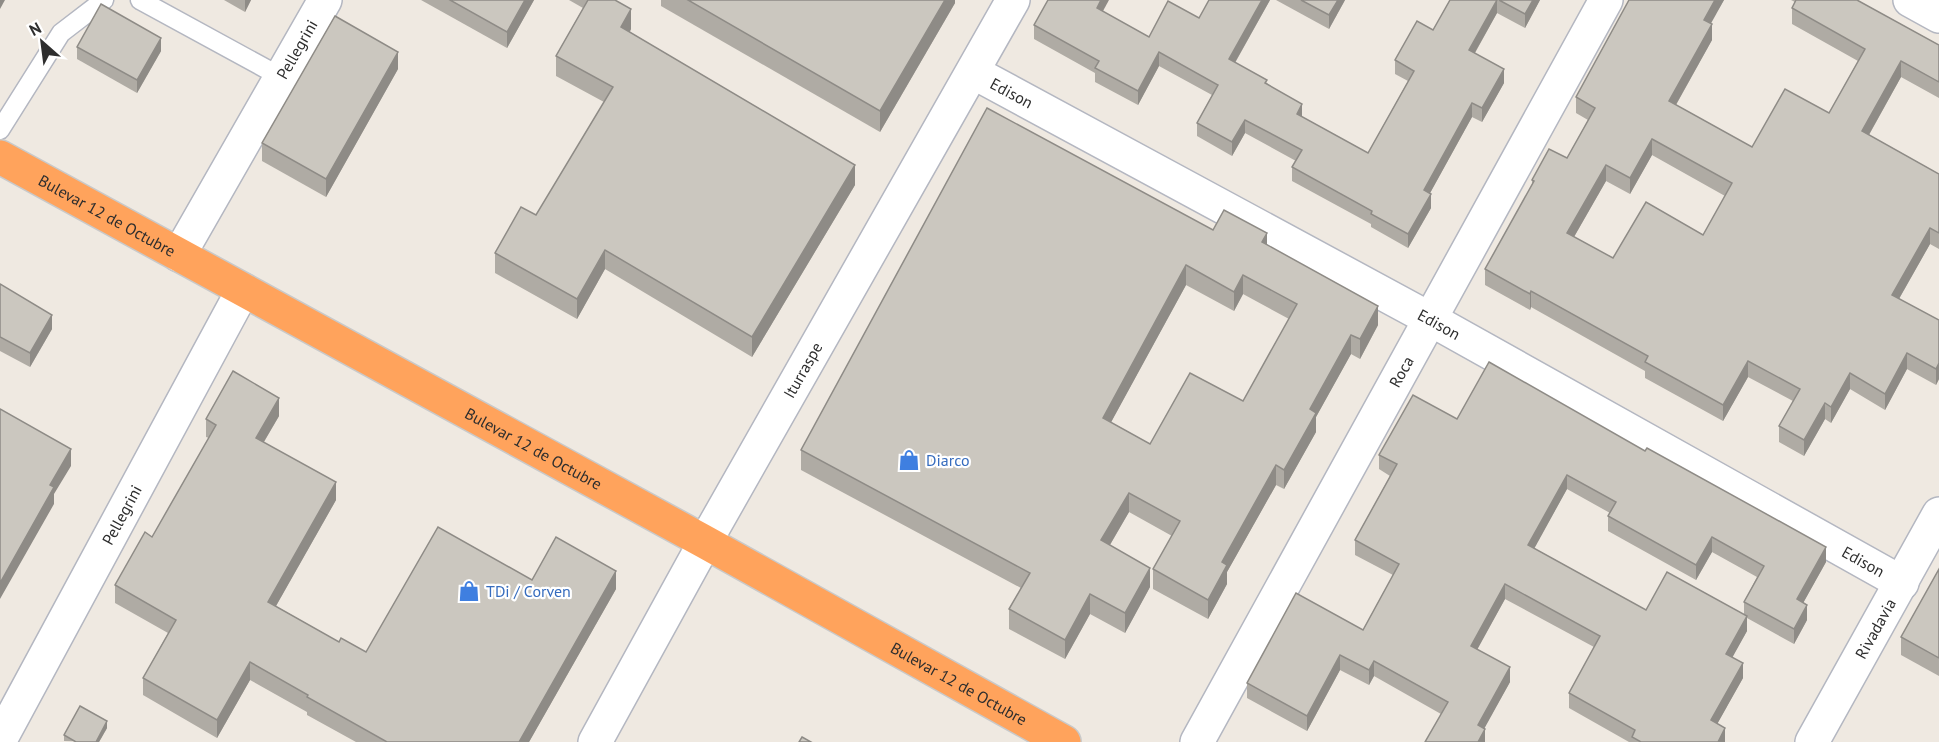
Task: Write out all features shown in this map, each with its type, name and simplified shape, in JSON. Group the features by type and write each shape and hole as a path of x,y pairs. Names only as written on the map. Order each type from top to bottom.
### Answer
{"highway":[{"name":"Bulevar 12 de Octubre","path":"0,157 705,542 1064,742"}],"street":[{"name":"Pellegrini","path":"179,255 325,0"},
{"name":"Iturraspe","path":"595,742 705,542 1013,0"},
{"name":"Roca","path":"1197,742 1606,0"},
{"path":"1910,0 1939,16"},
{"name":"Edison","path":"973,72 1430,319 1902,583"},
{"name":"Pellegrini","path":"0,740 243,290"},
{"name":"Rivadavia","path":"1812,742 1939,514"}],"lane":[{"path":"0,130 61,33 104,0"},
{"path":"140,0 281,77"}],"building":[{"path":"450,0 525,0 507,32"},
{"path":"588,0 615,0 631,9 621,27 855,165 752,337 605,250 577,299 495,253 521,207 536,215 613,87 556,56"},
{"path":"688,0 945,0 880,111"},
{"path":"1048,0 1101,0 1097,8 1149,37 1168,1 1199,18 1209,0 1262,0 1229,59 1267,80 1265,83 1302,104 1297,114 1368,153 1414,71 1395,60 1417,21 1433,30 1450,0 1497,0 1469,50 1504,69 1482,108 1472,103 1424,190 1431,194 1408,234 1371,214 1372,211 1292,167 1302,150 1245,120 1232,142 1197,123 1218,85 1159,52 1138,91 1095,68 1099,61 1034,25"},
{"path":"1301,0 1338,0 1329,15"},
{"path":"1499,0 1533,0 1525,14"},
{"path":"1629,0 1715,0 1704,20 1712,24 1669,101 1752,147 1785,89 1829,113 1865,49 1792,8 1796,0 1857,0 1939,45 1939,82 1901,61 1862,131 1939,174 1939,233 1930,228 1892,295 1939,320 1939,363 1936,369 1907,353 1885,394 1850,373 1831,407 1825,403 1804,440 1779,426 1800,389 1748,361 1723,405 1645,362 1648,356 1531,291 1530,294 1485,269 1534,181 1532,180 1549,149 1567,158 1595,108 1576,97","holes":["1652,139 1732,183 1703,235 1646,202 1613,258 1567,233 1606,165 1630,178"]},
{"path":"101,4 161,38 137,80 77,47"},
{"path":"335,16 398,52 326,179 262,143"},
{"path":"987,108 1213,230 1224,210 1267,233 1262,242 1378,306 1360,339 1351,335 1310,409 1316,413 1284,470 1276,465 1222,562 1227,565 1208,600 1153,569 1180,521 1129,493 1101,540 1150,568 1125,613 1090,594 1065,640 1009,609 1030,573 801,450","holes":["1186,265 1234,292 1243,275 1297,304 1243,401 1190,373 1150,444 1103,418"]},
{"path":"0,284 52,315 30,353 0,337"},
{"path":"1489,362 1645,451 1647,448 1826,547 1797,599 1807,605 1794,629 1744,602 1764,566 1712,537 1696,565 1608,516 1616,502 1567,475 1528,545 1646,610 1667,572 1747,616 1726,654 1743,663 1711,720 1725,728 1718,742 1641,742 1632,737 1635,730 1569,693 1600,636 1505,584 1471,646 1510,667 1478,725 1485,729 1478,742 1425,742 1448,702 1374,661 1369,670 1340,655 1307,716 1247,683 1296,593 1363,630 1399,564 1355,540 1397,464 1379,455 1413,395 1457,419"},
{"path":"233,371 279,398 256,438 336,482 268,602 339,642 341,638 366,652 438,527 532,580 556,537 616,571 519,742 387,742 250,662 217,720 143,678 176,620 115,585 145,532 152,537 216,425 206,419"},
{"path":"0,409 71,449 50,485 54,487 0,583"},
{"path":"1939,569 1939,658 1901,637"},
{"path":"80,706 107,721 96,742 76,742 64,735"},
{"path":"802,737 811,742 799,742"}],"place":[{"name":"Diarco","path":"909,460"},
{"name":"TDi / Corven","path":"469,591"}]}
